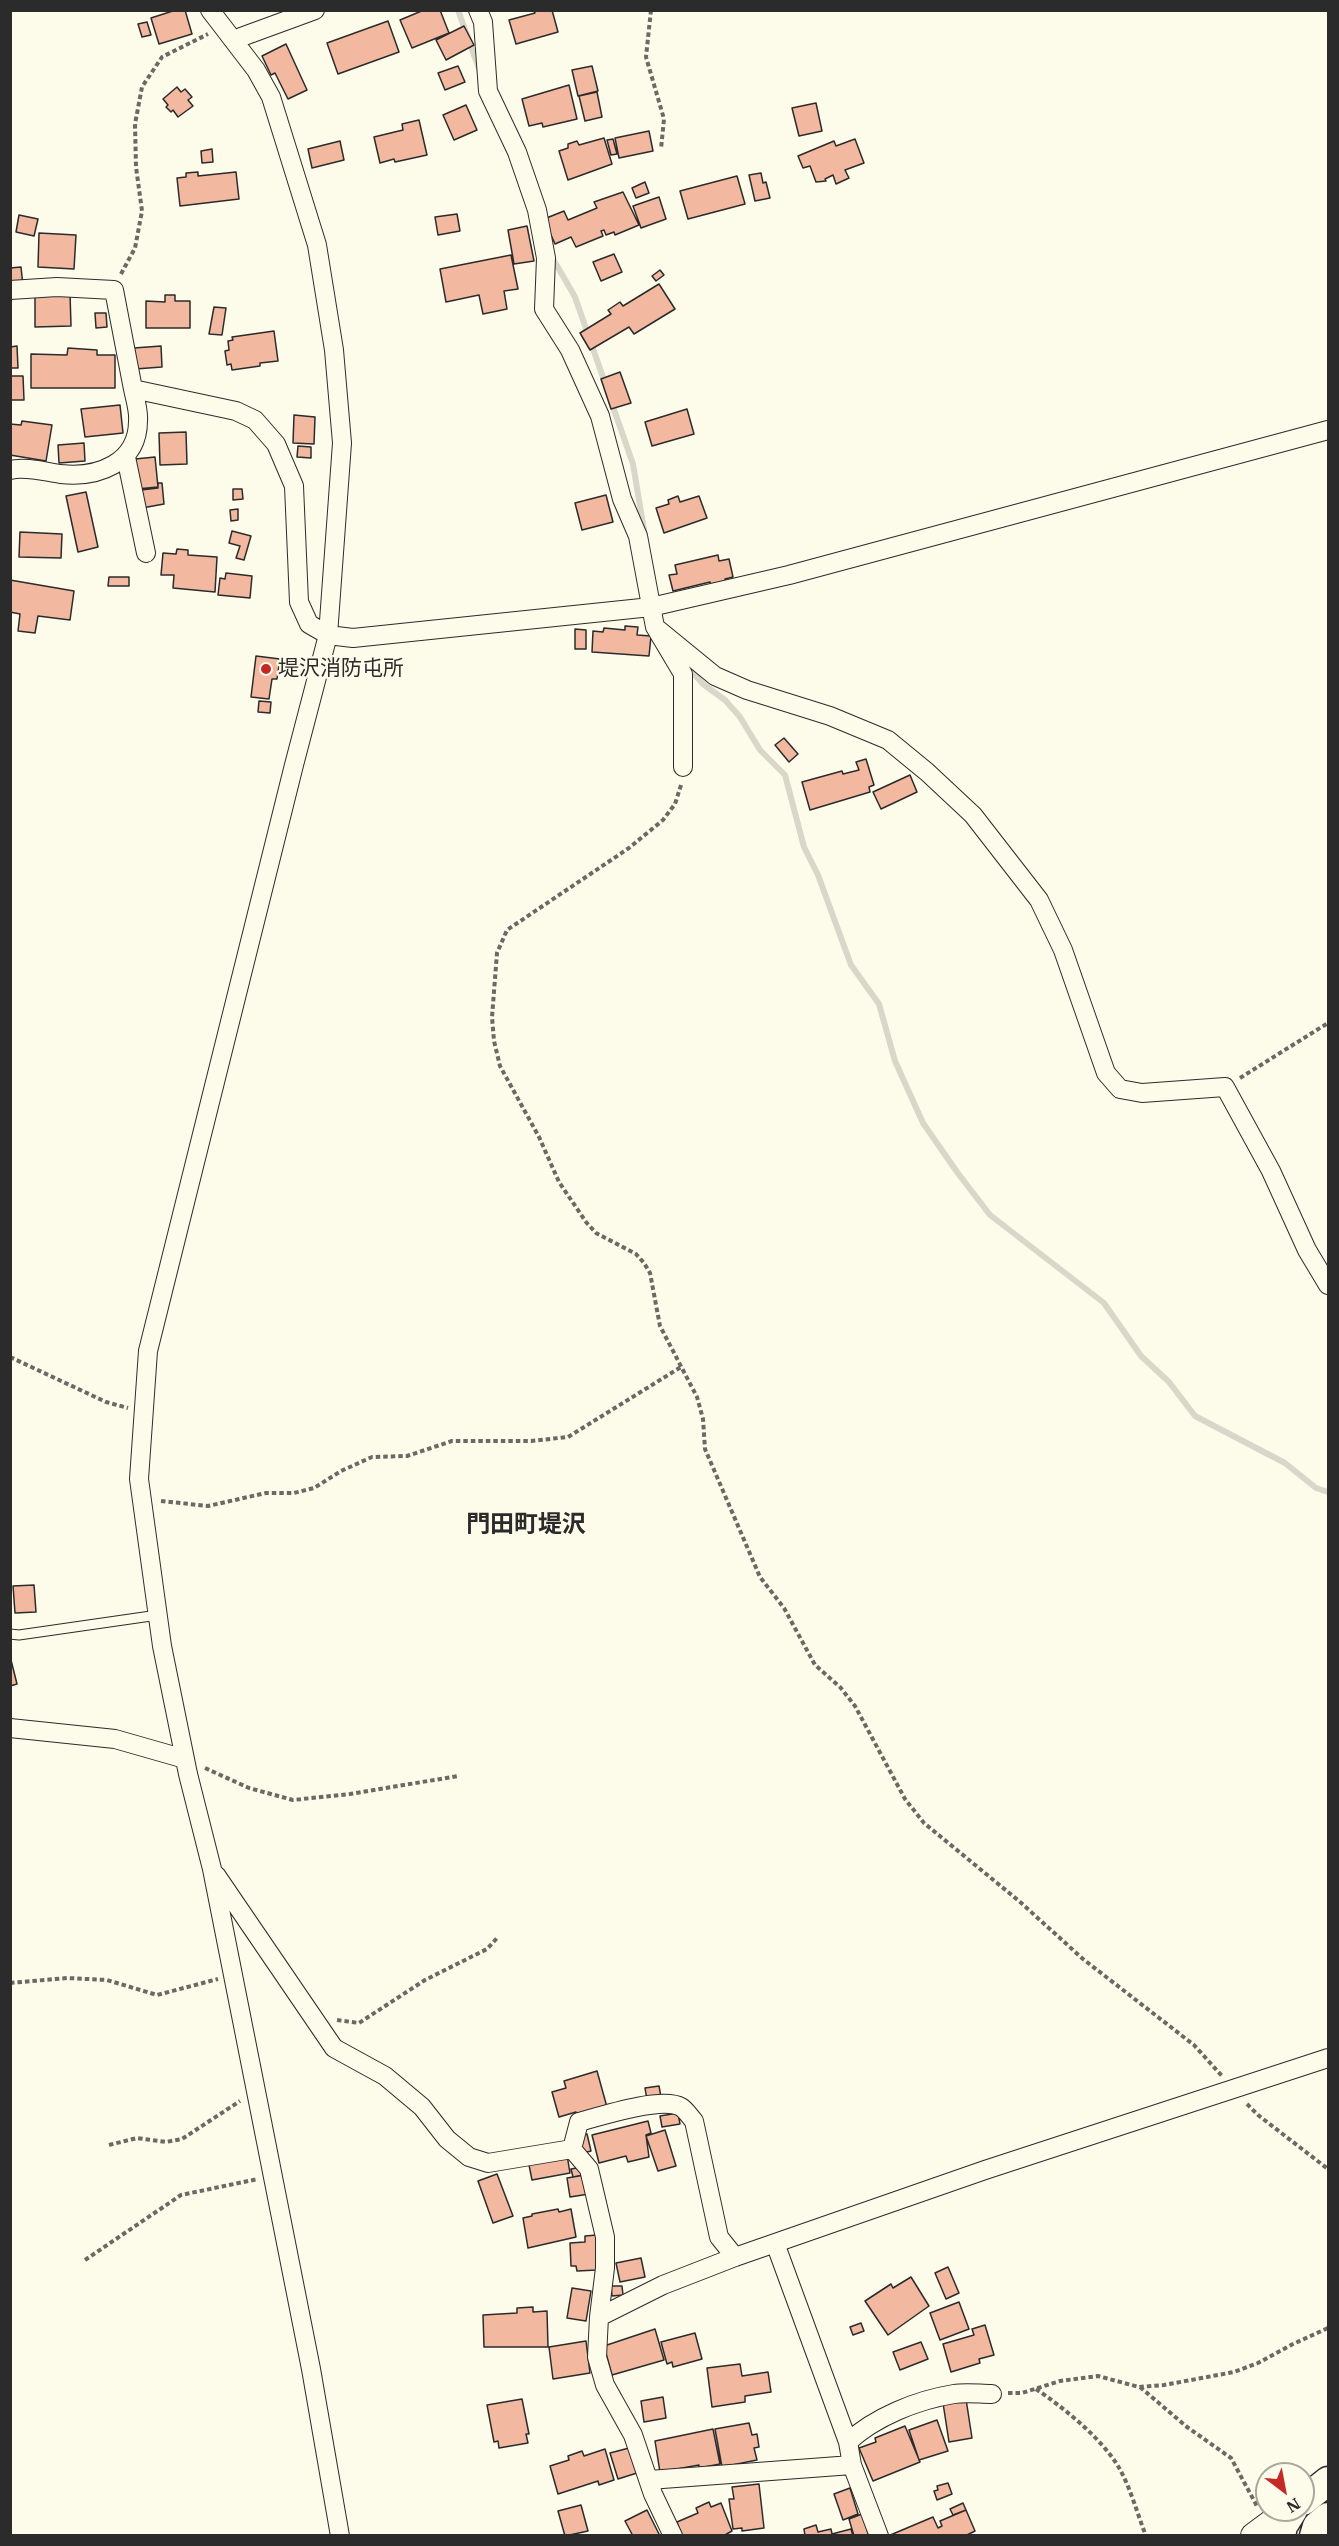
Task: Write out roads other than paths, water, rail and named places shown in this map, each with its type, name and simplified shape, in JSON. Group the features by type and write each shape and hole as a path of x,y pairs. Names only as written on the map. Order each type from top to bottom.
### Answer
{"street":[{"path":"210,10 256,70 271,97 317,245 332,338 342,443 328,635 148,1352 139,1479 158,1615 185,1759 212,1869 233,1974 311,2369 340,2535"},
{"path":"228,33 315,10"},
{"path":"478,10 483,22 488,91 517,152 537,210 546,258 544,309 570,350 600,416 622,500 638,536 655,627 683,674 683,767"},
{"path":"10,290 57,287 114,290 138,421 134,445 126,457 110,466 83,476 10,470"},
{"path":"133,389 236,411 255,420 276,444 294,486 299,602 309,624 328,635 353,638 651,607 789,575 1329,430"},
{"path":"126,457 146,554"},
{"path":"655,627 716,676 747,690 830,716 888,740 927,772 973,815 1039,900 1062,950 1106,1072 1120,1089 1142,1093 1225,1087 1271,1171 1307,1250 1329,1285"},
{"path":"10,1728 115,1739 185,1759"},
{"path":"212,1869 334,2048 385,2076 422,2107 447,2139 469,2157 488,2163 572,2149"},
{"path":"599,2318 663,2285 735,2257 985,2170 1329,2058"},
{"path":"572,2149 579,2122 629,2108 663,2104 681,2107 694,2121 719,2237 735,2257"},
{"path":"572,2149 589,2169 605,2237 605,2268 597,2357 605,2385 633,2435 649,2480 673,2535"},
{"path":"775,2243 848,2442 852,2465 879,2535"},
{"path":"848,2442 856,2434 910,2406 955,2394 992,2394"},
{"path":"649,2480 852,2465"},
{"path":"1254,2535 1272,2522"}],"lane":[{"path":"10,1634 19,1635 158,1615"}],"waterway":[{"path":"458,10 479,69"},
{"path":"552,257 575,297 606,386"},
{"path":"611,401 633,464 644,530"},
{"path":"687,666 703,684 725,700 740,717 760,750 785,775 804,847 818,875 851,965 879,1004 895,1061 923,1123 990,1215 1104,1303 1141,1356 1169,1382 1195,1416 1285,1463 1316,1488 1328,1492"}],"place":[{"name":"堤沢消防屯所","path":"266,669"}],"district":[{"name":"門田町堤沢","path":"526,1525"}]}
